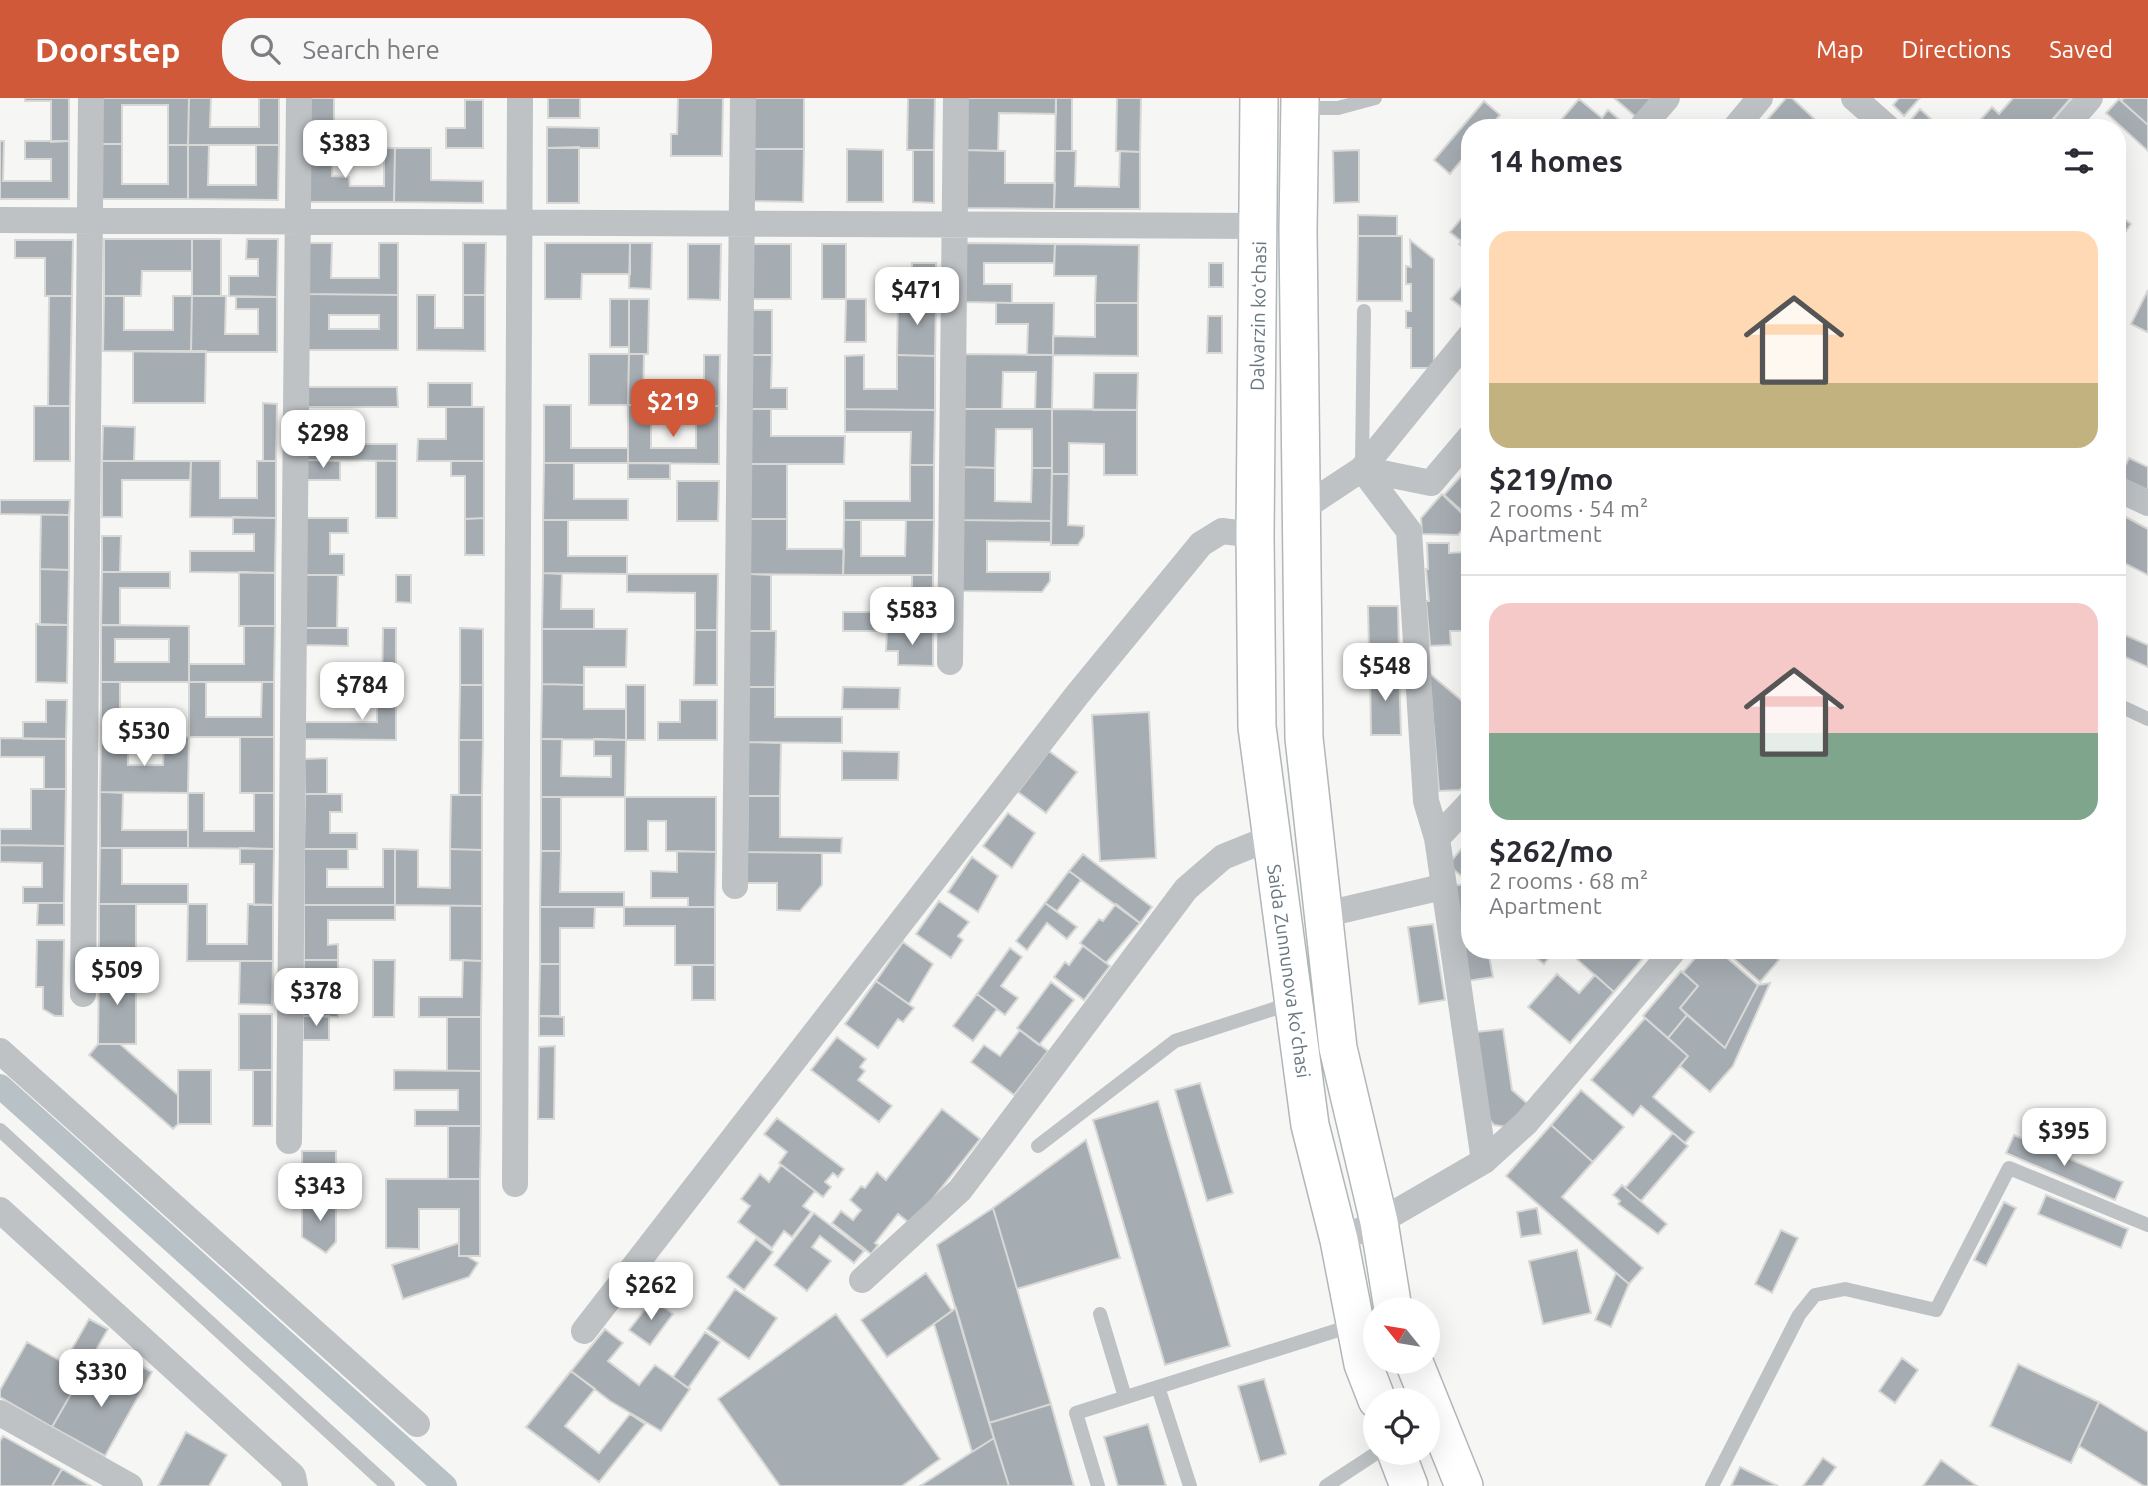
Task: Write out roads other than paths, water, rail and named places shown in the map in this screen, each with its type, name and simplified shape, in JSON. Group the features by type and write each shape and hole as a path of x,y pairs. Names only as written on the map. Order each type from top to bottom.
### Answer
{"main road":[{"name":"Dalvarzin koʻchasi","path":"1255,534 1260,226 1259,98"},
{"name":"Dalvarzin koʻchasi","path":"1300,103 1298,230 1303,508"},
{"name":"Saida Zunnunova ko'chasi","path":"1303,508 1304,738 1322,915 1338,1048 1379,1222 1392,1297"},
{"name":"Saida Zunnunova ko'chasi","path":"1255,534 1259,746 1270,838 1310,1125 1339,1240 1355,1324 1363,1345"},
{"path":"1259,746 1304,738"},
{"path":"1418,1374 1459,1484"},
{"path":"1401,1465 1409,1486"}],"street":[{"path":"83,994 91,98"},
{"path":"289,1141 299,98"},
{"path":"515,1184 520,98"},
{"path":"734,886 743,98"},
{"path":"950,662 956,98"},
{"path":"1649,119 1667,98"},
{"path":"1742,119 1760,98"},
{"path":"1854,98 1878,119"},
{"path":"2072,119 2090,98"},
{"path":"0,220 1260,226"},
{"path":"1303,508 1362,469 1461,348"},
{"path":"1362,469 1431,483 1461,448"},
{"path":"1362,469 1409,531 1426,801 1437,838 1442,887 1484,1161"},
{"path":"2126,493 2148,503"},
{"path":"584,1331 1077,695 1200,544 1222,531 1255,534"},
{"path":"1437,838 1461,813"},
{"path":"862,1280 960,1191 1186,889 1223,857 1270,838"},
{"path":"1322,915 1442,887"},
{"path":"1339,1240 1379,1222 1484,1161 1526,1123 1666,959"},
{"path":"0,1051 417,1424"},
{"path":"0,1210 293,1476 295,1486"},
{"path":"0,1413 130,1486"}],"lane":[{"path":"1300,103 1338,108 1375,98"},
{"path":"1362,469 1364,311"},
{"path":"2126,709 2148,719"},
{"path":"1038,1146 1175,1041 1293,1002"},
{"path":"0,1130 388,1486"},
{"path":"1712,1486 1799,1315 1815,1295 1845,1289 1936,1310 2009,1168 2148,1225"},
{"path":"1100,1314 1125,1397"},
{"path":"1098,1486 1076,1413 1355,1324"},
{"path":"1158,1387 1190,1486"},
{"path":"1326,1486 1363,1462"}],"waterway":[{"path":"0,1086 445,1486"}]}
